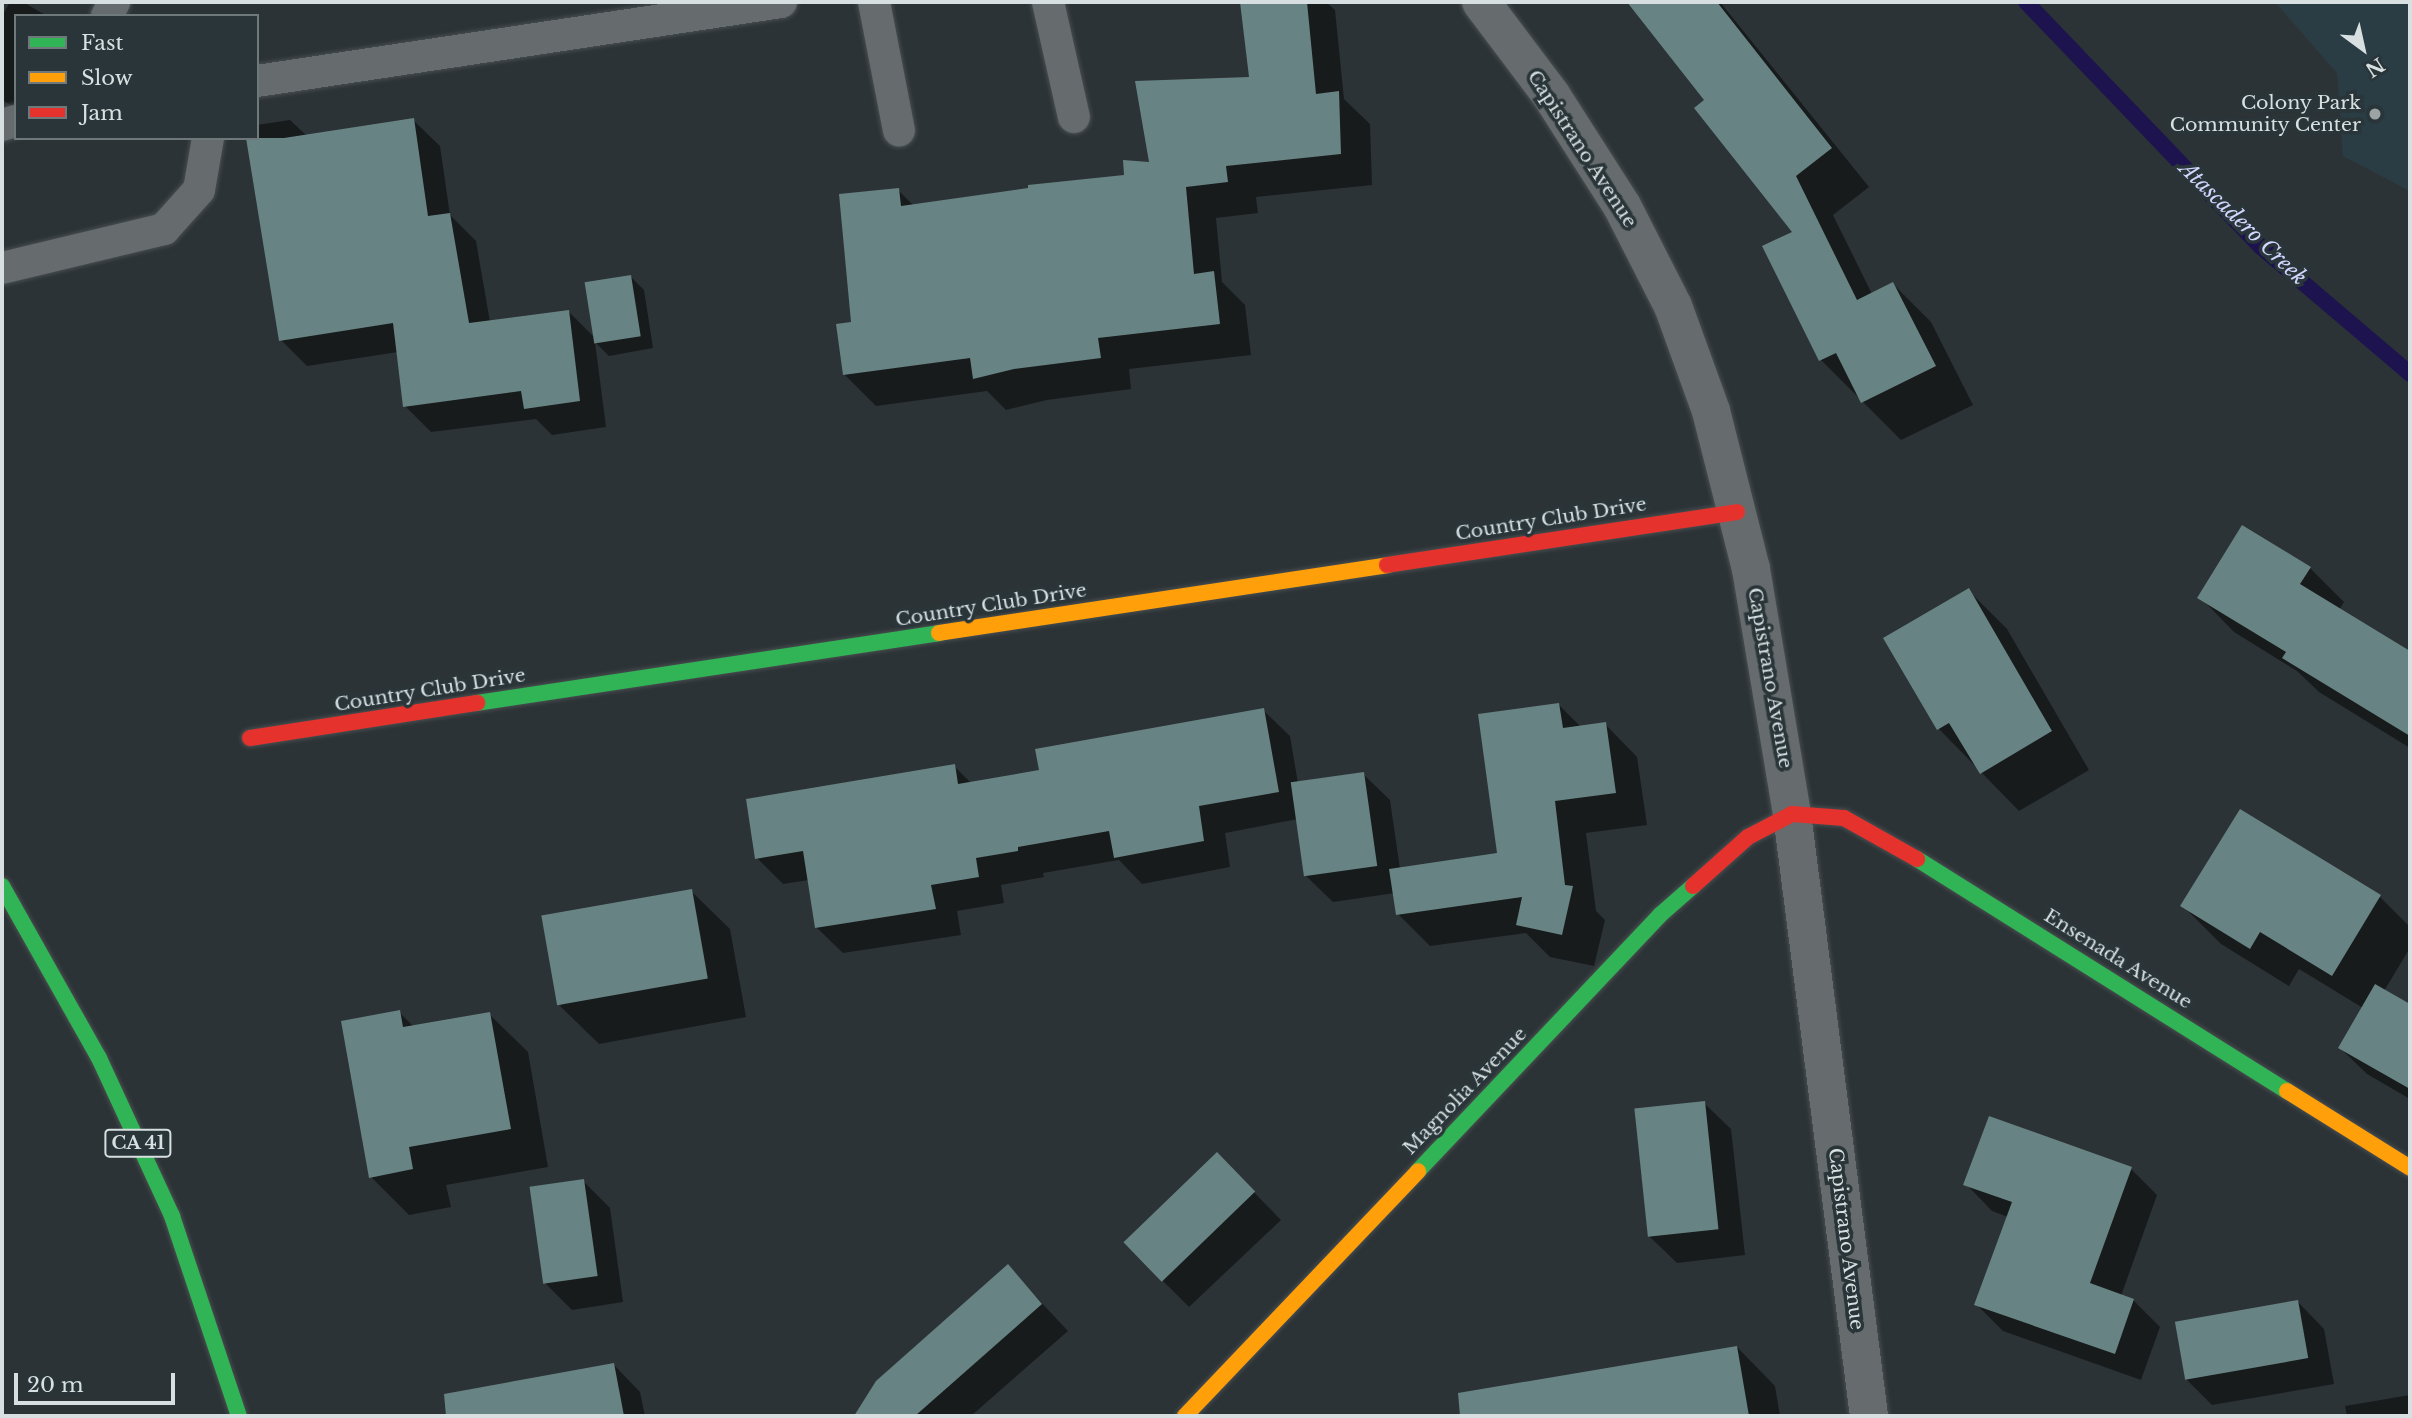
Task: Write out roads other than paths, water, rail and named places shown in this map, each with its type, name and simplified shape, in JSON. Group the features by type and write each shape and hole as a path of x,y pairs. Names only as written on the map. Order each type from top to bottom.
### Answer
{"street":[{"name":"Capistrano Avenue","path":"1481,2 1551,95 1622,206 1673,306 1711,411 1751,569 1792,814 1869,1416"},
{"name":"Country Club Drive","path":"250,738 1737,512"},
{"name":"Ensenada Avenue","path":"1792,814 1844,818 1934,869 2410,1168"},
{"name":"Magnolia Avenue","path":"1185,1416 1660,915 1748,837 1792,814"},
{"name":"CA 41","path":"2,886 99,1058 172,1216 239,1416"}],"lane":[{"path":"259,80 781,2"},
{"path":"874,2 898,131"},
{"path":"1048,2 1074,117"},
{"path":"2,268 164,229 199,190 208,140"}],"waterway":[{"name":"Atascadero Creek","path":"2026,2 2261,247 2410,374"}],"place":[{"name":"Colony Park Community Center","path":"2375,114"}]}
